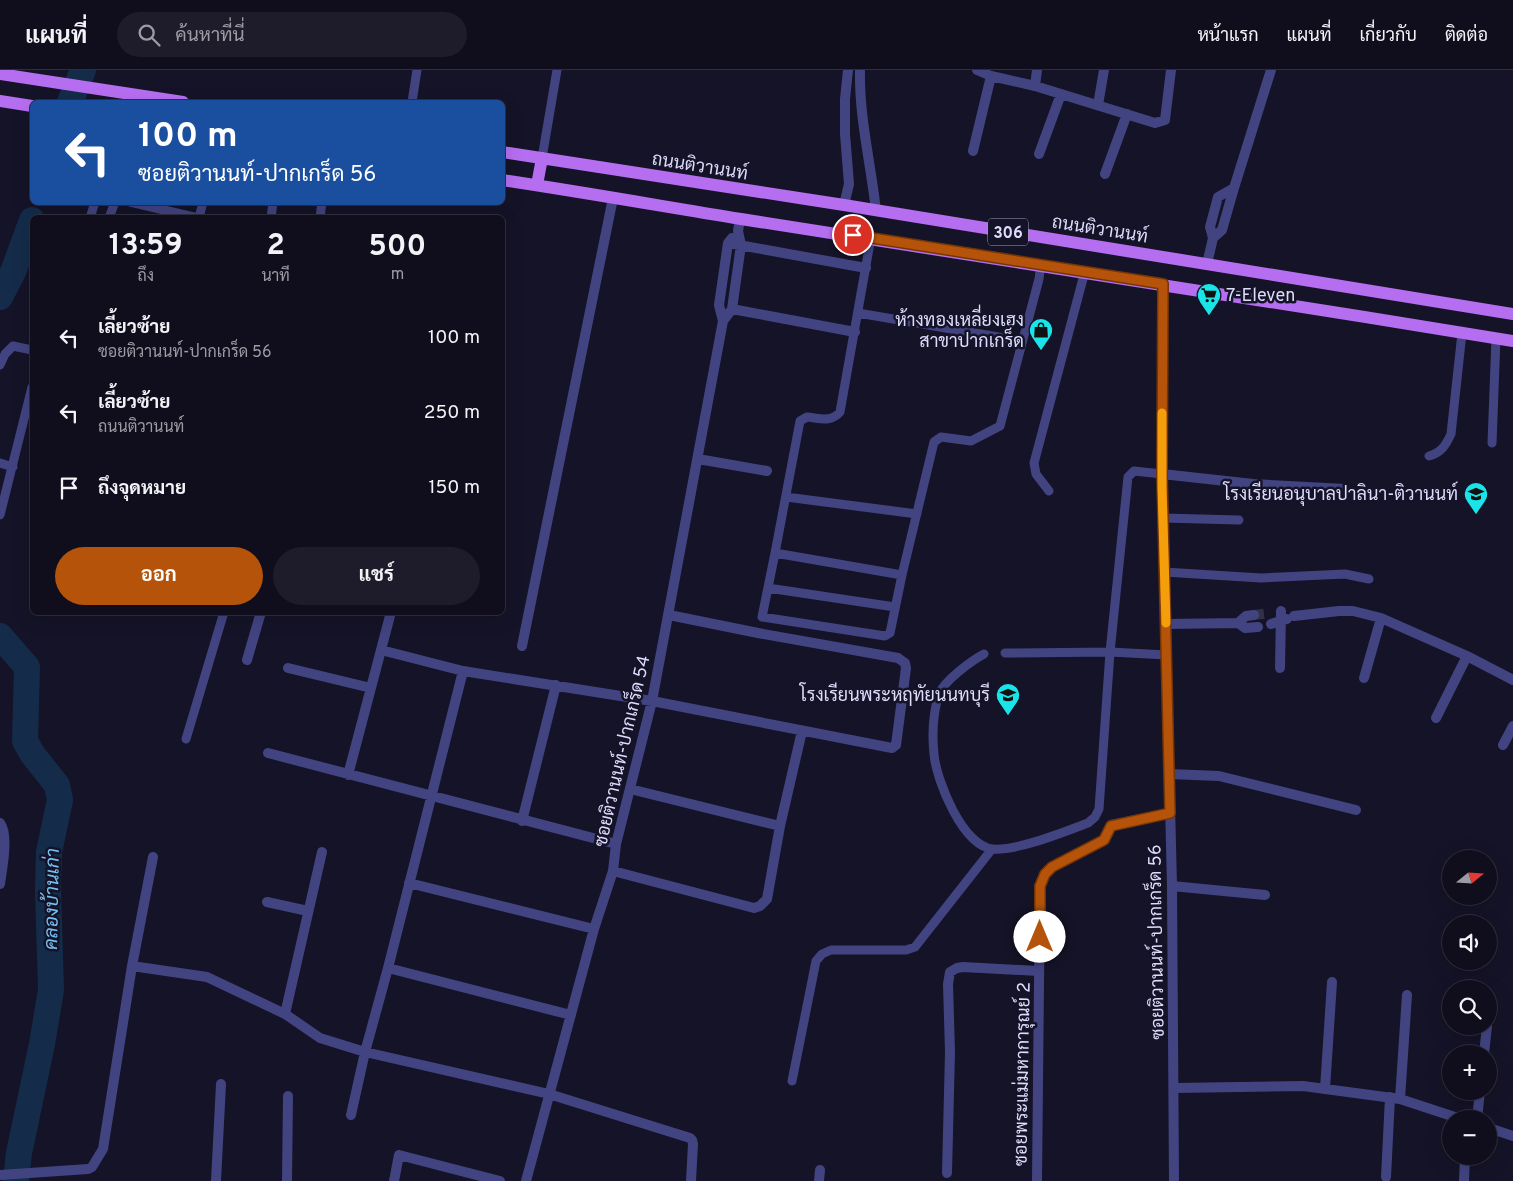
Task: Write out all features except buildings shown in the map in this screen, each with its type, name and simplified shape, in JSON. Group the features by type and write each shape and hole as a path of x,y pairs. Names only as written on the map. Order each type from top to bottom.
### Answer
{"main road":[{"path":"3,73 54,83 169,100"},
{"path":"0,101 30,106"},
{"name":"ถนนติวานนท์","path":"505,152 844,205 1513,314"},
{"path":"537,185 542,158"},
{"name":"306","path":"505,180 613,198 739,225 871,237 1513,341"}],"street":[{"path":"844,205 849,184 845,134 845,100 848,70"},
{"path":"860,70 864,133 876,211"},
{"path":"977,70 991,76 1034,86 1155,123 1164,120 1171,70"},
{"path":"1034,86 1037,70"},
{"path":"1098,105 1104,70"},
{"path":"1206,264 1213,238 1222,230 1271,70"},
{"path":"973,151 991,76"},
{"path":"1040,154 1061,94"},
{"path":"1105,174 1127,114"},
{"path":"522,646 613,198"},
{"path":"739,225 728,243 866,268"},
{"name":"ซอยติวานนท์-ปากเกร็ด 54","path":"723,321 732,309 741,245 739,225"},
{"name":"ซอยติวานนท์-ปากเกร็ด 54","path":"526,1181 594,929 613,871 616,844 652,701 723,321 719,305 728,243"},
{"name":"ซอยติวานนท์-ปากเกร็ด 56","path":"1163,284 1162,474 1172,886 1174,1181"},
{"path":"732,309 855,332"},
{"path":"698,459 767,471"},
{"path":"1162,474 1253,484 1345,489"},
{"path":"1269,612 1278,619 1338,611 1353,611 1381,618 1467,656 1513,680"},
{"path":"247,660 260,615"},
{"path":"348,775 390,615"},
{"path":"381,650 463,671 652,701 894,748 897,743 906,668 904,663 898,658 669,615"},
{"path":"1238,623 1246,616 1254,615"},
{"path":"1364,678 1381,618"},
{"path":"1278,619 1280,668"},
{"path":"1166,624 1238,623 1246,628 1258,627"},
{"path":"1436,718 1467,656"},
{"path":"288,668 371,688"},
{"path":"351,1115 364,1052 388,968 463,671"},
{"path":"522,820 556,685"},
{"path":"1503,745 1513,726"},
{"path":"613,871 754,908 760,906 767,899 780,826 802,731"},
{"path":"268,753 616,844"},
{"path":"1169,774 1220,776 1356,810"},
{"path":"630,789 780,826"},
{"name":"ซอยพระแม่มหาการุณย์ 2","path":"1037,1181 1040,886 1045,874 1052,867 1104,840 1111,826 1170,813"},
{"path":"0,823 5,836 0,884"},
{"path":"285,1014 322,852"},
{"path":"3,1174 88,1169 92,1167 103,1149 132,966 153,857"},
{"path":"409,883 594,929"},
{"path":"1172,886 1265,895"},
{"path":"267,902 308,911"},
{"path":"132,966 206,978 285,1014 320,1038 364,1052 549,1094 690,1138 693,1144 691,1181"},
{"path":"947,1173 950,1052 948,984 950,972 963,967 1039,971"},
{"path":"388,968 571,1015"},
{"path":"1325,1088 1332,982"},
{"path":"1386,1177 1407,995"},
{"path":"216,1181 221,1084"},
{"path":"1174,1088 1302,1086 1325,1088 1395,1098 1442,1113"},
{"path":"287,1181 288,1096"},
{"path":"1497,1131 1513,1136"},
{"path":"394,1181 400,1155 500,1181"},
{"path":"1464,1181 1465,1165"}],"lane":[{"path":"412,100 418,70"},
{"path":"542,158 557,70"},
{"path":"143,205 186,215"},
{"path":"871,237 840,412 836,417 830,419 807,417 800,421 762,617 882,636 890,633 934,442 941,437 971,441 1000,426 1039,279 1041,264"},
{"path":"1049,490 1036,474 1034,463 1085,271"},
{"path":"858,312 1022,341"},
{"path":"1429,456 1437,454 1446,444 1451,434 1462,332"},
{"path":"1492,443 1496,338"},
{"path":"0,365 5,354 13,346 30,350"},
{"path":"0,515 30,395"},
{"path":"0,463 13,467"},
{"path":"984,654 956,674 940,692 934,716 934,756 943,790 960,823 977,843 992,849 1019,846 1088,823 1095,817 1099,808 1110,652 1128,477 1134,471 1162,474"},
{"path":"786,497 917,514"},
{"path":"1163,518 1239,520"},
{"path":"775,553 902,575"},
{"path":"1164,572 1261,578 1345,574 1369,579"},
{"path":"768,588 895,607"},
{"path":"186,739 223,615"},
{"path":"1005,653 1110,652 1167,655"},
{"path":"792,1081 816,962 822,954 831,950 906,950 915,946 992,849"}],"waterway":[{"name":"คลองบ้านเก่า","path":"71,100 83,70"},
{"name":"คลองบ้านเก่า","path":"0,297 13,272 30,225"},
{"name":"คลองบ้านเก่า","path":"0,636 27,667 25,741 33,755 57,785 60,800 49,852 48,891 51,990 42,1044 19,1153 16,1181"}],"tunnel":[{"path":"1254,615 1269,613"}],"slow traffic":[{"path":"1162,413 1166,623"}],"place":[{"name":"7-Eleven","path":"1209,316"},
{"name":"ห้างทองเหลี่ยงเฮง สาขาปากเกร็ด","path":"1041,351"},
{"name":"โรงเรียนอนุบาลปาลินา-ติวานนท์","path":"1476,515"},
{"name":"โรงเรียนพระหฤทัยนนทบุรี","path":"1008,716"}],"route":[{"path":"853,235 1163,284 1162,474 1170,813 1111,826 1104,840 1052,867 1045,874 1040,886 1040,937"}]}
